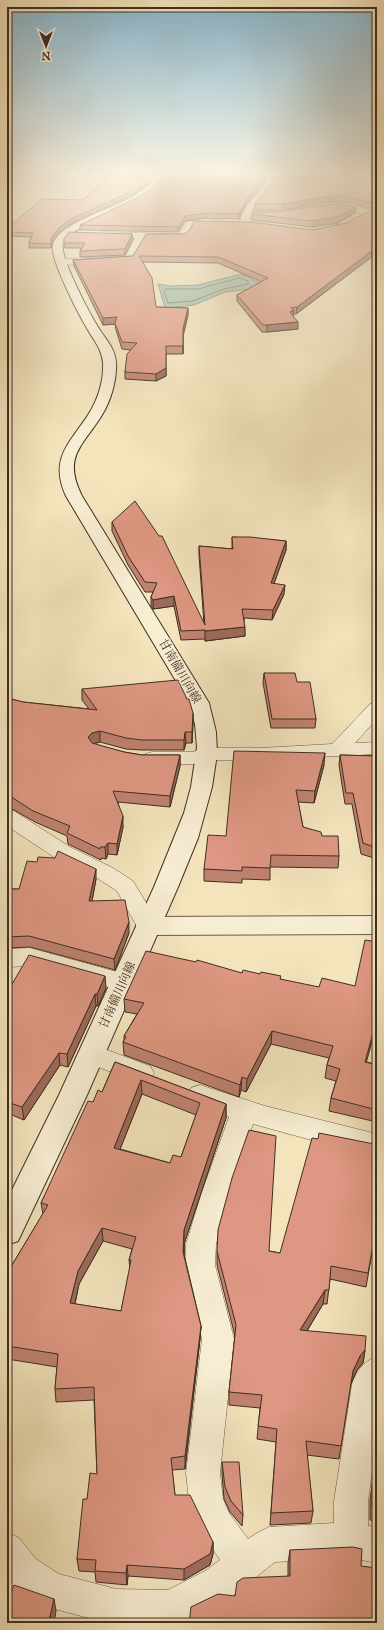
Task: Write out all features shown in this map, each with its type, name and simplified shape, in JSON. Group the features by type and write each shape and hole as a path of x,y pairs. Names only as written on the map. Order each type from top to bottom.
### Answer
{"main road":[{"name":"甘南備川向線","path":"7,1231 64,1115 148,926 192,822 201,791 208,742 205,721 199,702 69,485 66,462 73,447 101,403 107,380 109,358 106,348 95,331 58,257 58,250"},
{"path":"148,926 377,925"}],"street":[{"path":"61,262 129,259 134,250"},
{"path":"338,750 377,708"},
{"path":"137,757 193,758 207,754 261,754 377,748"},
{"path":"7,816 56,849 105,873 125,886 148,926"},
{"path":"7,958 30,957 122,982"},
{"path":"91,1054 244,1111 377,1146"},
{"path":"244,1111 216,1192 201,1244 200,1265 218,1339 203,1473 206,1502 217,1526 244,1565"},
{"path":"7,1550 23,1572 51,1590 116,1607 170,1608 218,1584 269,1545 364,1542 351,1502 368,1384 377,1372"}],"water":[{"path":"241,274 268,287 225,292 194,305 165,308 158,284 170,286 198,285"}],"building":[{"path":"137,250 373,250 297,307 291,308 294,310 290,312 298,322 267,325 263,325 237,295 268,278 218,257 139,256 152,278 156,307 188,308 183,329 183,346 166,346 166,368 156,374 125,372 127,354 137,343 122,342 115,323 117,317 103,318 73,260 133,256"},
{"path":"135,501 159,536 162,536 205,625 199,546 233,549 232,537 250,537 286,541 271,583 285,585 273,610 242,609 245,627 205,631 181,631 174,596 153,600 151,597 157,583 145,582 128,556 112,522"},
{"path":"264,673 295,673 297,682 310,682 316,719 272,719"},
{"path":"178,680 187,699 189,699 193,713 192,732 185,732 184,740 142,740 126,738 100,731 92,733 88,737 92,743 124,752 142,755 180,755 170,796 113,791 123,816 117,844 108,843 105,847 100,847 100,849 67,833 70,826 33,811 13,798 7,797 7,698 23,702 97,710 82,689"},
{"path":"234,751 325,753 315,791 296,790 303,827 321,832 322,836 338,836 339,856 271,855 270,868 242,867 242,871 204,869 208,835 226,836"},
{"path":"340,755 377,756 377,848 363,843 353,793 346,793"},
{"path":"58,851 96,869 89,901 125,900 129,922 114,959 29,936 7,937 7,889 19,889 27,861 37,862 38,857 55,858"},
{"path":"365,940 377,942 377,1018 365,1062 377,1065 377,1110 331,1098 340,1069 327,1065 333,1046 272,1031 247,1079 242,1077 240,1085 123,1042 126,1037 124,1036 144,1003 124,999 146,951 196,962 197,960 242,973 243,970 260,974 261,972 281,976 280,979 319,987 322,978 355,986"},
{"path":"29,955 105,976 67,1054 59,1053 22,1107 7,1102 7,991"},
{"path":"115,1062 226,1104 184,1230 183,1252 201,1326 185,1456 171,1458 175,1495 190,1495 213,1542 210,1554 184,1569 127,1565 126,1573 95,1571 96,1560 77,1559 83,1499 87,1499 90,1473 97,1474 94,1387 55,1389 58,1354 7,1346 7,1269 9,1270 48,1205 41,1203 88,1101 93,1102 98,1090 102,1092","holes":["141,1080 200,1103 181,1157 173,1155 170,1163 114,1148","102,1228 136,1237 129,1260 131,1260 121,1311 70,1303 78,1271"]},
{"path":"249,1130 276,1136 269,1251 280,1253 312,1138 318,1139 319,1133 374,1144 372,1165 377,1166 377,1229 368,1273 331,1266 329,1290 325,1290 300,1330 366,1336 365,1350 360,1356 353,1371 341,1446 306,1441 313,1511 271,1513 277,1429 258,1426 262,1395 229,1392 236,1325 217,1251 218,1230 232,1178"},
{"path":"377,1454 377,1508 372,1507 372,1488"},
{"path":"222,1462 239,1462 243,1515 231,1501 225,1487"},
{"path":"353,1547 362,1549 361,1566 377,1568 377,1623 189,1623 191,1607 218,1594 235,1596 237,1582 243,1578 290,1576 290,1550"},
{"path":"14,1585 54,1599 49,1621 64,1623 7,1623 7,1604"}]}
